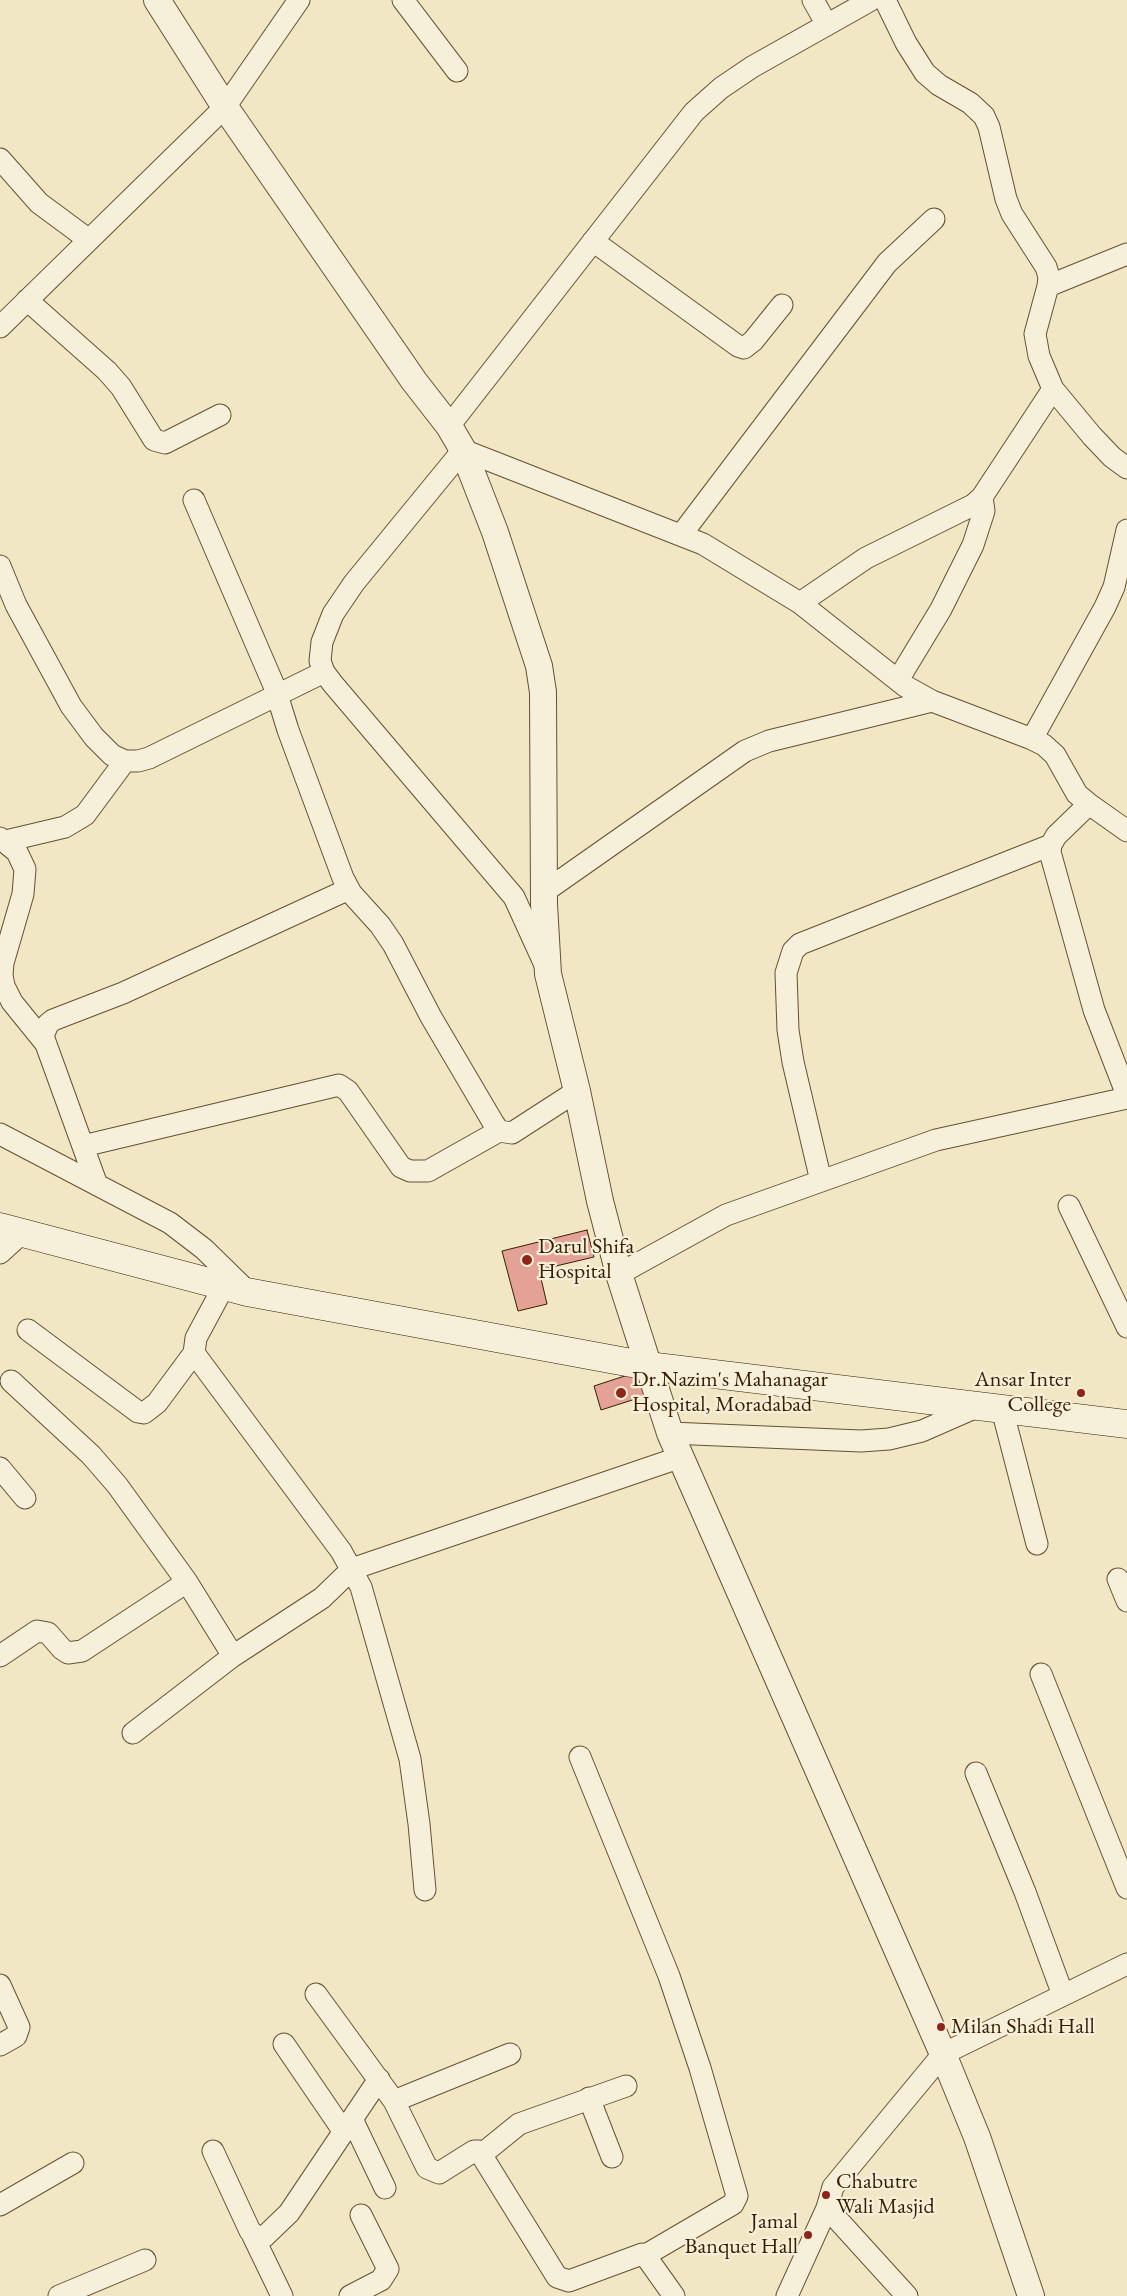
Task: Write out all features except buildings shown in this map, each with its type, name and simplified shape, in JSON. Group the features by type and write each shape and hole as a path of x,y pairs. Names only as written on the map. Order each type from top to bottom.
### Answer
{"main road":[{"path":"11,1230 236,1289 648,1366 1127,1424"}],"street":[{"path":"157,0 224,107 414,381 449,426 463,450 495,532 539,666 543,692 544,892 548,974"},
{"path":"0,327 224,107 299,0"},
{"path":"403,0 457,71"},
{"path":"813,0 827,25"},
{"path":"449,426 694,112 721,88 752,67 871,0"},
{"path":"885,0 906,43 925,73 939,85 970,103 984,116 989,127 1006,200 1012,214 1046,267 1048,286 1035,334 1035,344 1053,389 1092,436 1112,457 1127,468"},
{"path":"0,159 40,203 89,240"},
{"path":"681,535 887,264 934,219"},
{"path":"593,241 738,346 744,348 753,342 782,305"},
{"path":"1048,286 1127,254"},
{"path":"27,300 107,371 121,387 154,440 165,443 220,415"},
{"path":"800,603 866,558 973,506 982,497 1053,389"},
{"path":"463,450 703,544 800,603 904,686 932,701 1032,739 1055,755 1078,794 1127,831"},
{"path":"463,450 377,553 333,614 322,642 320,661 324,672 514,897 548,974 577,1091 600,1201 619,1274 670,1433 943,2054 977,2137 1031,2296"},
{"path":"898,680 941,609 973,545 984,511 982,497"},
{"path":"194,500 277,694 288,730 343,878 349,889 380,925 393,944 431,1017 499,1131 505,1134 512,1133 577,1091"},
{"path":"1032,739 1114,588 1127,530"},
{"path":"0,566 16,605 71,706 100,743 112,755 125,761 138,761 149,758 324,672"},
{"path":"544,892 746,751 769,741 932,701"},
{"path":"3,839 65,827 76,821 85,815 125,761"},
{"path":"619,1274 726,1215 936,1140 1127,1096 1094,1010 1052,862 1051,845 1056,836 1089,804"},
{"path":"3,839 17,852 24,869 23,894 3,963 4,986 12,1002 46,1044"},
{"path":"820,1181 793,1062 788,1030 786,973 793,951 800,944 1051,845"},
{"path":"97,1185 43,1036 44,1029 53,1020 124,993 349,889"},
{"path":"83,1146 339,1085 348,1091 401,1167 410,1171 428,1171 499,1131"},
{"path":"0,1134 170,1223 204,1249 236,1289 196,1338 194,1353 157,1403 144,1413 138,1412 28,1330"},
{"path":"1069,1206 1121,1311 1127,1327"},
{"path":"0,1254 11,1230"},
{"path":"194,1353 341,1551 352,1569 368,1608 410,1759 419,1824 425,1890"},
{"path":"11,1381 92,1455 117,1485 187,1582 233,1656"},
{"path":"670,1433 861,1441 889,1439 922,1431 991,1408 1037,1544"},
{"path":"133,1733 233,1656 322,1598 352,1569 681,1457"},
{"path":"0,1468 25,1498"},
{"path":"1118,1579 1127,1601"},
{"path":"0,1656 37,1631 48,1633 68,1653 82,1651 187,1582"},
{"path":"1041,1674 1127,1888"},
{"path":"580,1757 669,1976 700,2068 737,2196 733,2204 644,2256"},
{"path":"976,1773 1025,1892 1063,1995"},
{"path":"787,2296 827,2208 833,2187 943,2054 1127,1964"},
{"path":"0,1985 19,2026 16,2036 0,2045"},
{"path":"316,1994 394,2101 427,2168 439,2173 474,2151 482,2154 558,2277 569,2281 637,2254 644,2256 674,2296"},
{"path":"284,2044 348,2125 385,2188"},
{"path":"394,2101 510,2054"},
{"path":"253,2236 258,2238 264,2237 289,2214 379,2079"},
{"path":"482,2154 519,2124 626,2086"},
{"path":"589,2098 612,2157"},
{"path":"213,2151 282,2296"},
{"path":"0,2205 73,2163"},
{"path":"827,2208 907,2296"},
{"path":"350,2296 381,2280 388,2269 361,2215"},
{"path":"59,2296 145,2260"}],"place":[{"name":"Darul Shifa Hospital","path":"527,1260"},
{"name":"Dr.Nazim's Mahanagar Hospital, Moradabad","path":"621,1393"},
{"name":"Ansar Inter College","path":"1081,1393"},
{"name":"Milan Shadi Hall","path":"941,2027"},
{"name":"Chabutre Wali Masjid","path":"826,2195"},
{"name":"Jamal Banquet Hall","path":"808,2235"}]}
